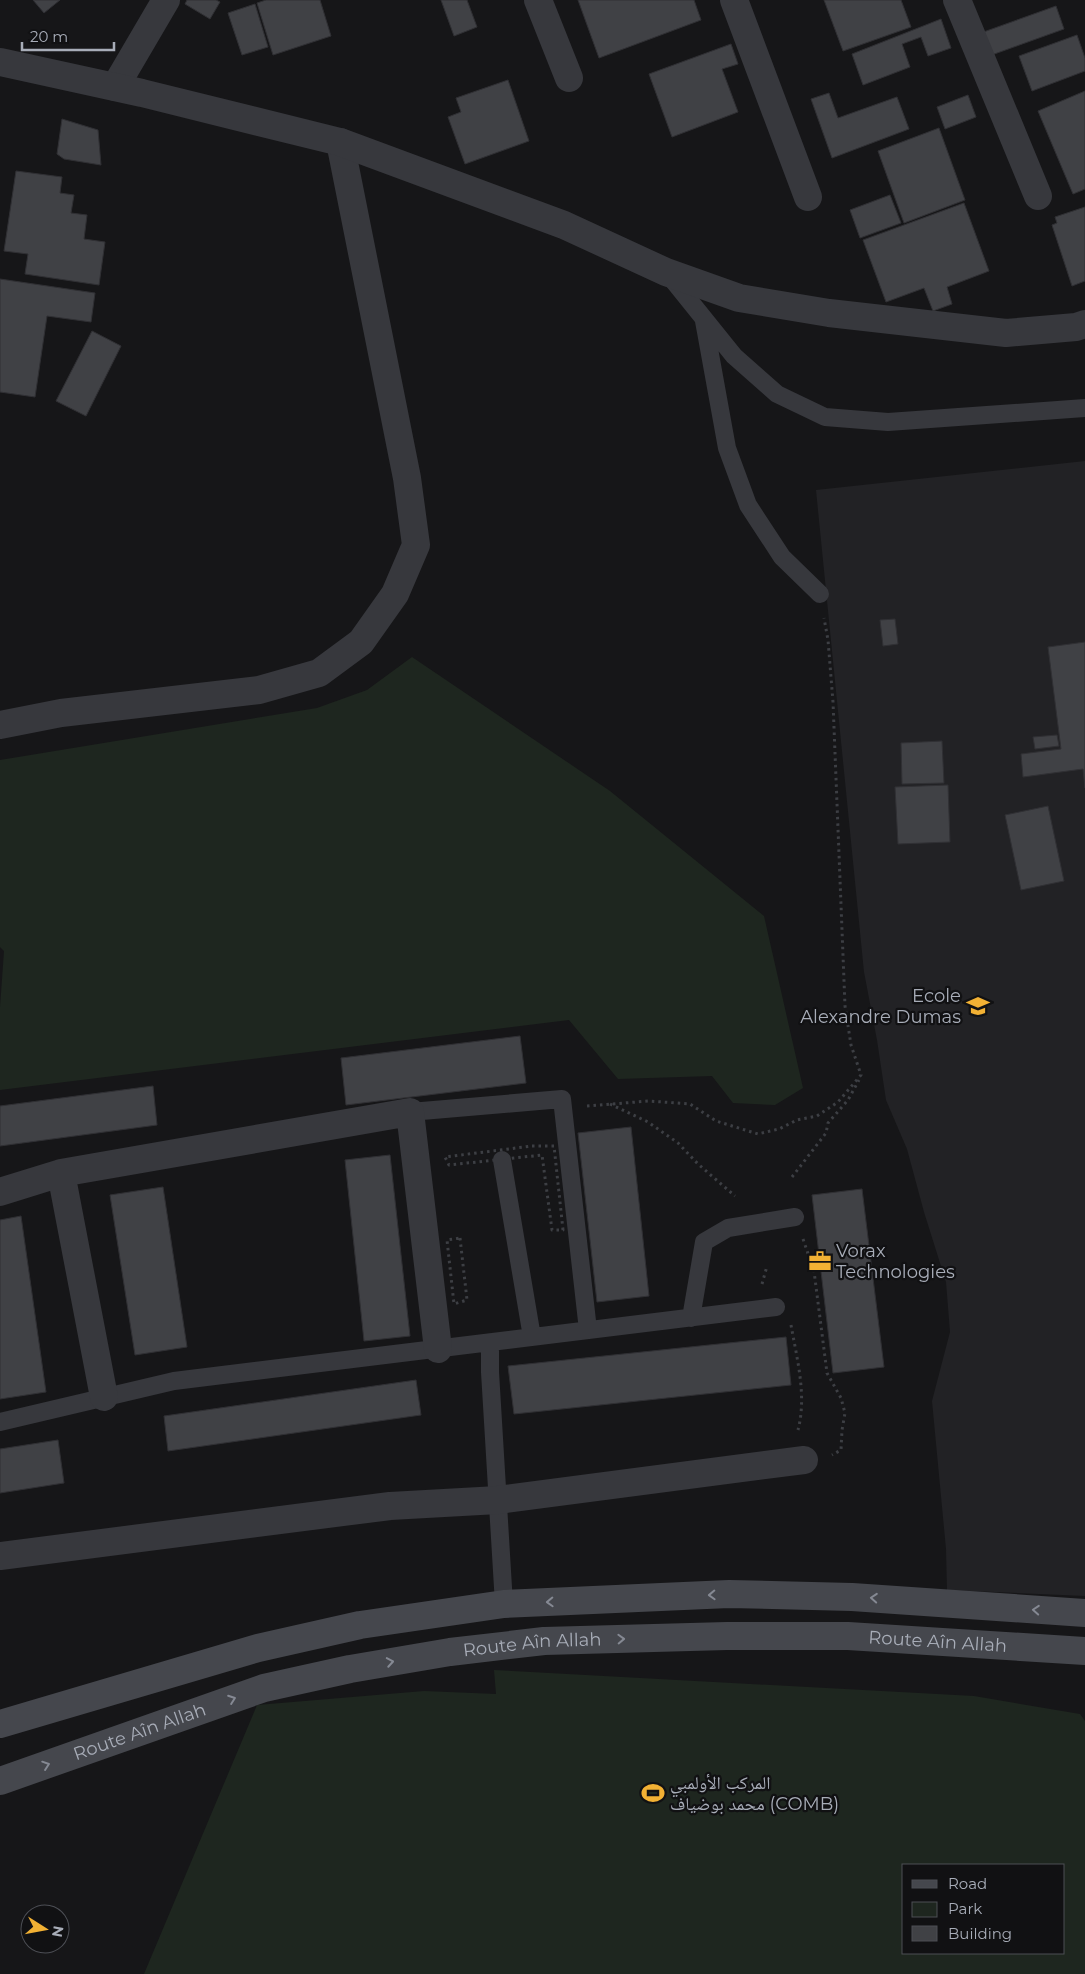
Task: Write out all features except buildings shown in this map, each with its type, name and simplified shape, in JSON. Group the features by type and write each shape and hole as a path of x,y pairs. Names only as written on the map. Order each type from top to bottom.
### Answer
{"main road":[{"path":"0,1724 258,1648 360,1625 504,1604 729,1594 852,1597 1085,1613"},
{"name":"Route Aîn Allah","path":"0,1782 264,1688 350,1669 488,1647 544,1641 727,1636 848,1636 1085,1652"}],"street":[{"path":"115,87 166,0"},
{"path":"538,0 570,78"},
{"path":"734,0 808,197"},
{"path":"957,0 1038,196"},
{"path":"0,62 115,87 340,142 564,225 666,272 739,298 830,313 1006,333 1076,327 1085,324"},
{"path":"0,725 61,713 259,690 319,673 361,642 395,594 416,545 407,478 340,142"},
{"path":"0,1192 61,1173 410,1112 438,1349"},
{"path":"61,1173 104,1397"},
{"path":"0,1556 390,1506 498,1500 804,1460"}],"lane":[{"path":"666,272 734,356 777,394 825,417 888,422 1085,408"},
{"path":"703,320 727,448 748,505 782,557 820,594"},
{"path":"410,1112 562,1099 588,1330"},
{"path":"502,1160 532,1337"},
{"path":"691,1318 704,1242 728,1228 794,1217"},
{"path":"0,1422 174,1381 776,1307"},
{"path":"490,1343 490,1380 504,1604"}],"path":[{"path":"792,1177 826,1133 828,1123 848,1100 861,1075 852,1045 845,1006 834,702 828,640 820,594"},
{"path":"562,1099 572,1107 649,1101 690,1104 716,1121 758,1134 779,1130 797,1120 818,1116 838,1102 861,1075"},
{"path":"609,1103 648,1122 678,1142 698,1164 735,1196"},
{"path":"776,1307 789,1319 800,1386 801,1420 797,1436 804,1460 831,1456 841,1450 845,1412 841,1398 827,1373 814,1271 794,1217"},
{"path":"760,1289 767,1266"}],"shaded area":[{"name":"Ecole Alexandre Dumas","path":"1085,461 1085,1596 947,1590 946,1549 932,1401 950,1332 946,1282 907,1149 886,1100 864,972 816,490"}],"green space":[{"path":"412,657 610,791 764,916 803,1088 775,1105 733,1103 712,1076 618,1079 569,1020 0,1090 0,1007 4,951 0,947 0,760 317,708 367,690"},
{"name":"المركب الأولمبي محمد بوضياف (COMB)","path":"494,1670 974,1696 1080,1714 1085,1721 1085,1974 144,1974 257,1705 424,1691 496,1694"}],"place":[{"name":"Ecole Alexandre Dumas","path":"978,1006"},
{"name":"Vorax Technologies","path":"820,1261"},
{"name":"المركب الأولمبي محمد بوضياف (COMB)","path":"653,1793"}]}
